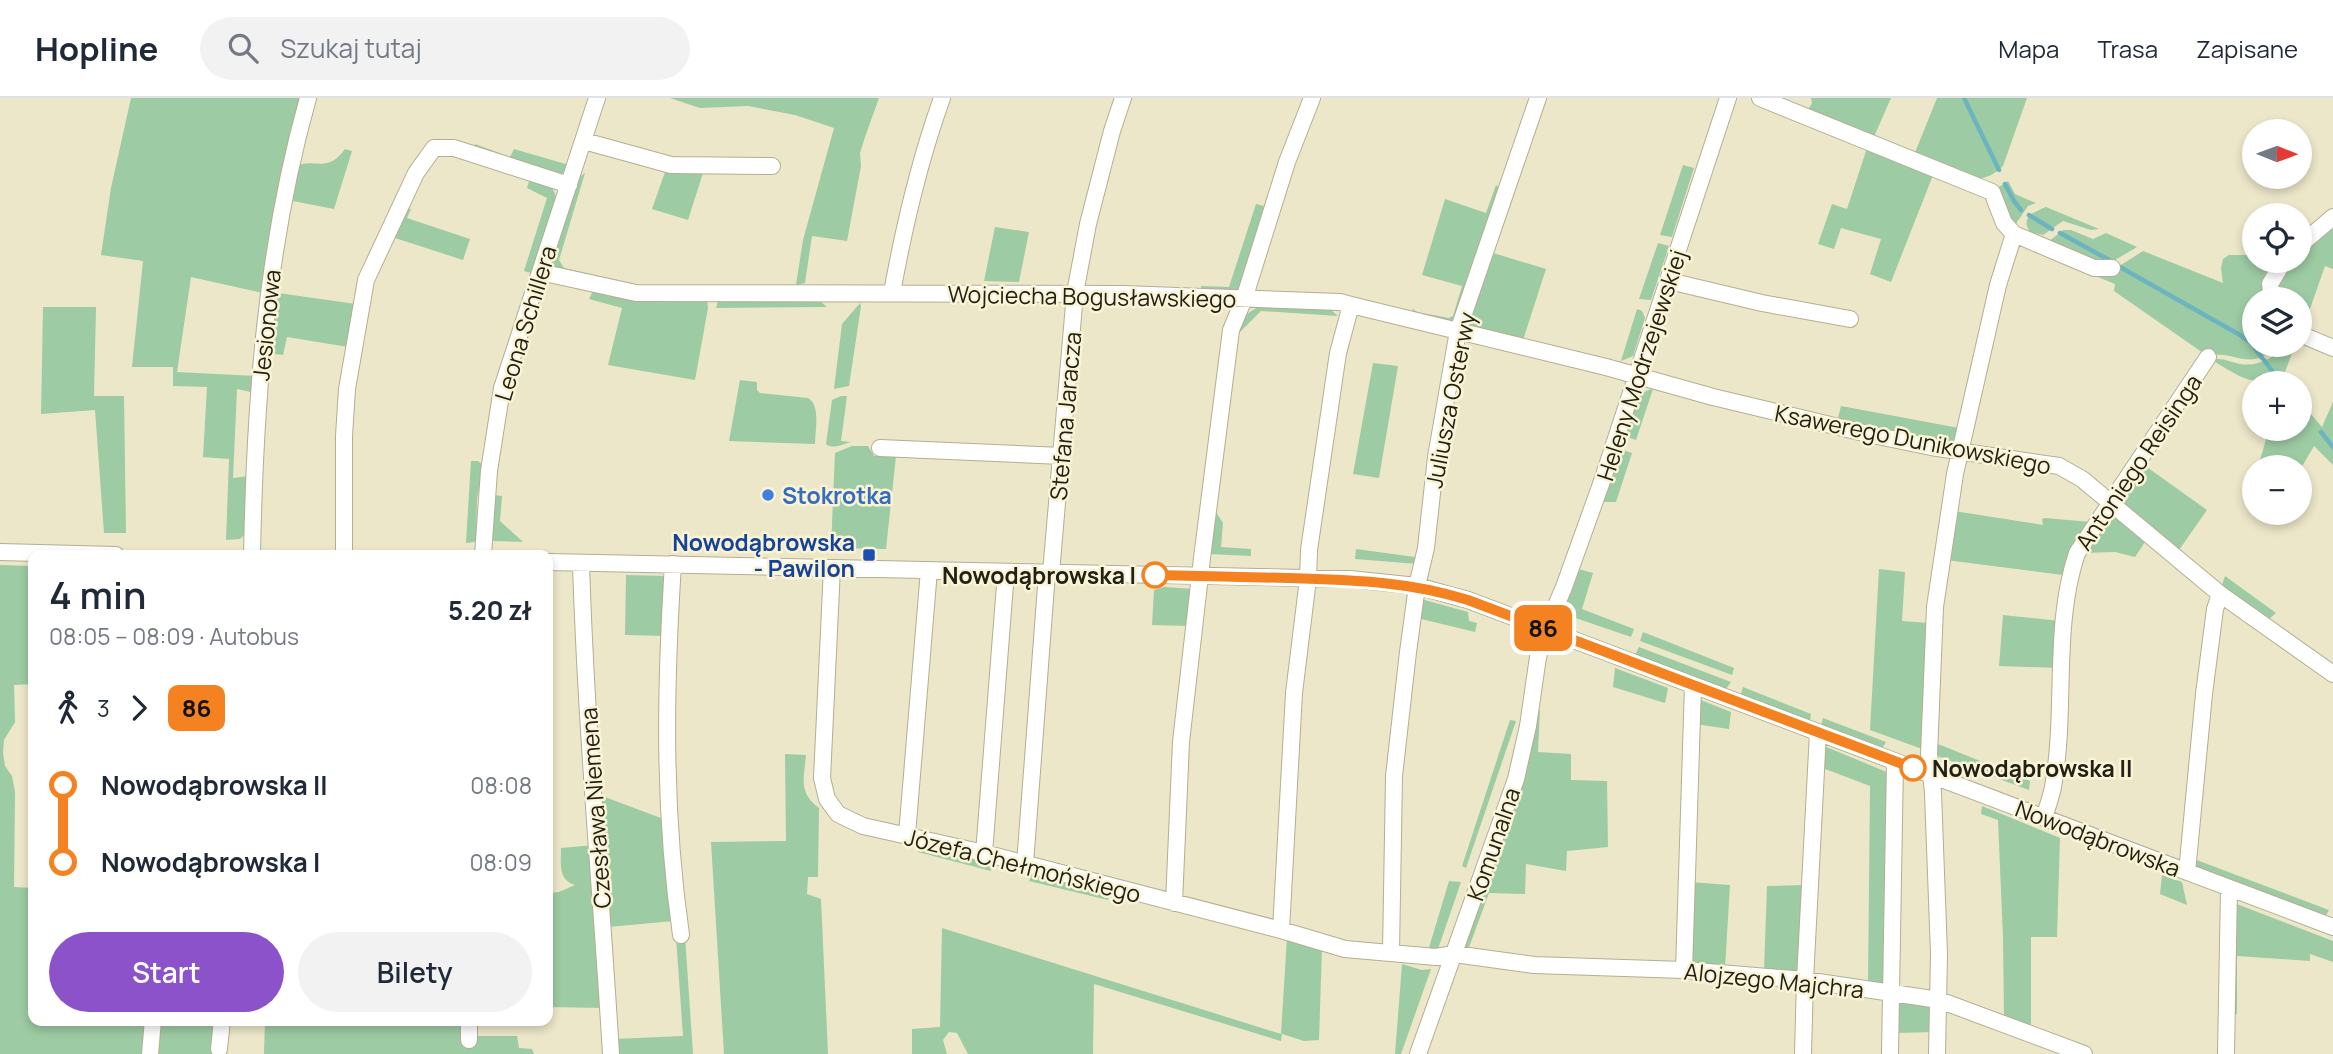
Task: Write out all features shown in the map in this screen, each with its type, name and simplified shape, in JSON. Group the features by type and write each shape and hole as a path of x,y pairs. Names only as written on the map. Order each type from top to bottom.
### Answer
{"street":[{"name":"Jesionowa","path":"252,550 254,461 266,306 287,181 308,98"},
{"name":"Leona Schillera","path":"483,550 489,471 502,388 597,98"},
{"path":"892,293 902,232 924,147 942,98"},
{"name":"Stefana Jaracza","path":"1025,864 1075,293 1088,224 1123,98"},
{"path":"1174,903 1181,742 1231,330 1244,299 1287,162 1312,98"},
{"name":"Juliusza Osterwy","path":"1391,952 1394,776 1436,457 1458,331 1538,98"},
{"name":"Heleny Modrzejewskiej","path":"1546,629 1564,587 1637,376 1728,98"},
{"path":"1760,98 1992,191 2004,223 2014,234 2094,268 2112,268"},
{"path":"584,141 671,165 772,166"},
{"path":"344,550 344,436 347,390 366,280 416,173 434,149 454,148 569,185"},
{"path":"2312,235 2333,217"},
{"path":"1937,1054 1940,1000 1929,732 1935,607 1955,474 1998,285 2014,234"},
{"name":"Wojciecha Bogusławskiego","path":"540,272 636,293 1075,293 1340,302 1637,376"},
{"path":"1669,281 1762,303 1850,319"},
{"path":"1281,930 1294,693 1309,550 1338,353 1351,305"},
{"path":"2312,339 2333,348"},
{"name":"Antoniego Reisinga","path":"2044,818 2054,774 2059,722 2063,615 2069,578 2077,553 2208,357"},
{"name":"Ksawerego Dunikowskiego","path":"1637,376 1868,434 1960,452 2059,466 2082,479 2220,594 2333,674"},
{"path":"880,449 1062,456"},
{"path":"0,552 28,553"},
{"name":"Nowodąbrowska","path":"553,562 1350,579 1417,586 1468,600 1546,629 2333,928"},
{"name":"Czesława Niemena","path":"581,562 587,717 601,880 611,1054"},
{"path":"673,564 666,760 674,887 681,935"},
{"name":"Józefa Chełmońskiego","path":"832,568 822,778 827,799 838,814 863,826 984,853 1345,949 1436,957 1454,954"},
{"path":"907,835 929,570"},
{"path":"984,853 1006,572"},
{"path":"2187,872 2204,694 2215,609 2220,594"},
{"name":"Komunalna","path":"1419,1054 1516,779 1528,726 1538,657 1546,629"},
{"path":"1684,970 1693,685"},
{"path":"1803,1054 1818,733"},
{"path":"1889,1054 1895,762"},
{"path":"2225,1054 2229,888"},
{"name":"Alojzego Majchra","path":"1454,954 1534,965 1684,970 1805,980 1940,1000 2084,1054"},
{"path":"150,1054 152,1026"},
{"path":"219,1049 221,1026"},
{"path":"469,1026 469,1040"}],"green space":[{"path":"131,98 304,98 263,293 191,277 177,372 256,376 255,393 237,389 233,478 249,476 246,533 240,539 226,540 229,459 203,457 207,387 173,386 173,367 132,367 143,261 101,255 111,188"},
{"path":"670,98 879,98 860,153 861,166 847,241 812,236 805,283 796,285 803,240 834,128 795,115 748,106 700,108"},
{"path":"1811,98 1891,98 1873,139 1807,112 1812,103"},
{"path":"1937,98 2027,98 2000,169 1987,177 1976,179 1914,155"},
{"path":"475,144 510,157 514,149 569,165 561,175 474,150"},
{"path":"1868,145 1935,170 1891,282 1870,274 1881,239 1841,228 1834,249 1818,244 1832,204 1847,209"},
{"path":"345,149 352,151 334,209 293,201 282,226 294,167 332,161"},
{"path":"1683,165 1694,168 1672,237 1660,235"},
{"path":"666,169 693,169 693,173 703,173 688,220 652,209"},
{"path":"585,173 559,260 564,268 617,280 616,285 557,270 550,261 578,178"},
{"path":"530,178 552,187 557,199 531,273 524,271 547,198 527,188"},
{"path":"2008,181 2015,194 2036,203 2028,206 2013,228 1998,194 1999,187"},
{"path":"1496,185 1500,189 1453,321 1415,314 1412,308 1417,312 1449,318 1453,316 1462,286 1422,275 1445,199 1486,213"},
{"path":"1256,204 1264,206 1240,287 1235,292 1201,291 1201,286 1229,287"},
{"path":"2046,207 2099,229 2091,230 2063,221 2043,235 2030,232 2027,227 2028,219 2033,213"},
{"path":"406,208 411,209 407,218 470,239 463,260 392,237"},
{"path":"2333,225 2333,269 2325,266 2312,303 2312,287 2277,287 2283,273 2312,273 2312,243"},
{"path":"995,227 1029,232 1019,282 984,281"},
{"path":"2063,230 2071,230 2093,239 2106,233 2137,247 2105,266 2047,243"},
{"path":"1658,243 1669,246 1651,300 1639,299"},
{"path":"2015,243 2110,272 2143,251 2223,283 2221,268 2223,259 2229,255 2242,255 2242,273 2266,273 2262,280 2263,287 2242,287 2242,357 2260,358 2244,359 2206,355 2114,291 2115,284"},
{"path":"1490,252 1546,269 1523,340 1472,327 1468,322"},
{"path":"596,291 707,300 708,308 695,380 608,365 622,308 589,299"},
{"path":"271,292 356,304 348,347 287,337 283,355 265,353"},
{"path":"819,300 827,307 716,308 718,301"},
{"path":"860,303 849,386 834,389 842,324"},
{"path":"1261,305 1331,310 1338,316 1261,311 1233,339 1245,315"},
{"path":"43,307 96,307 94,396 124,396 126,533 104,533 95,410 41,414"},
{"path":"1637,309 1642,311 1645,318 1633,356 1621,361"},
{"path":"2291,357 2285,371 2242,371 2242,377 2212,360 2253,364 2271,358"},
{"path":"1373,363 1398,366 1379,478 1353,474"},
{"path":"740,380 757,382 757,390 760,393 808,398 816,412 815,444 729,441"},
{"path":"1653,389 1636,440 1624,436 1636,400 1646,391"},
{"path":"847,396 841,441 851,442 832,447 826,444 832,400"},
{"path":"2333,402 2333,465 2314,446 2309,455 2261,455 2266,441 2312,441 2312,415 2322,427"},
{"path":"1841,406 1959,428 1957,440 1953,444 1841,422 1838,418"},
{"path":"852,446 868,446 874,456 896,456 886,549 831,548 835,453"},
{"path":"1619,449 1632,453 1616,502 1602,502"},
{"path":"471,461 478,461 483,465 477,499 476,539 475,542 466,543"},
{"path":"2144,465 2207,510 2179,550 2124,507 2124,493"},
{"path":"492,495 502,496 500,521 523,542 491,541"},
{"path":"1212,506 1223,523 1221,547 1251,549 1251,556 1208,554"},
{"path":"1954,511 2043,525 2042,519 2045,518 2091,522 2063,575 1946,560"},
{"path":"2114,514 2145,542 2135,557 2115,552 2082,553 2108,515"},
{"path":"1356,549 1422,558 1418,564 1355,559"},
{"path":"0,565 28,566 28,684 14,685 15,722 4,740 3,753 15,792 14,887 28,888 28,1026 147,1026 145,1054 0,1054"},
{"path":"1578,569 1593,573 1582,609 1634,629 1631,637 1561,613"},
{"path":"1879,569 1905,572 1902,621 1928,623 1922,749 1870,730"},
{"path":"626,575 668,576 665,636 625,635"},
{"path":"2225,576 2276,613 2269,619 2222,585"},
{"path":"1164,587 1195,589 1191,626 1152,625 1154,590"},
{"path":"1421,599 1468,612 1469,621 1477,623 1475,632 1417,618"},
{"path":"2003,615 2060,621 2058,668 1999,666"},
{"path":"1643,632 1734,668 1732,675 1640,641"},
{"path":"1639,647 1731,682 1726,689 1635,655"},
{"path":"1615,668 1668,688 1665,703 1613,687"},
{"path":"1743,687 1811,714 1810,721 1741,694"},
{"path":"1698,699 1731,712 1729,729 1695,724"},
{"path":"1537,710 1540,710 1538,752 1571,754 1571,780 1607,781 1608,847 1567,851 1566,871 1526,864 1525,894 1489,893 1468,950 1464,947"},
{"path":"1823,718 1886,742 1882,749 1821,726"},
{"path":"1510,720 1516,721 1466,868 1462,866"},
{"path":"1933,742 2030,781 2029,790 1932,754"},
{"path":"1824,746 1889,773 1885,984 1868,982 1870,786 1820,767"},
{"path":"785,754 806,755 805,791 819,808 818,877 808,877 807,894 821,899 828,1054 724,1054 711,842 786,841"},
{"path":"597,794 666,820 674,921 608,927"},
{"path":"1982,806 2060,838 2057,937 2031,937 2031,1026 2004,1015 1998,820 1981,814"},
{"path":"920,843 990,860 991,871 918,852"},
{"path":"595,845 605,1008 553,1007 553,893 575,885 563,875 561,848"},
{"path":"2194,859 2329,910 2325,917 2194,867"},
{"path":"1033,871 1109,891 1108,900 1029,881"},
{"path":"2162,875 2182,882 2187,905 2160,894"},
{"path":"1449,881 1461,882 1437,952 1428,951"},
{"path":"1690,882 1730,885 1725,968 1692,965"},
{"path":"1804,885 1799,971 1794,974 1764,971 1767,886"},
{"path":"2234,903 2333,941 2333,962 2310,954 2310,961 2237,956 2237,1014 2230,1014"},
{"path":"942,928 1281,1034 1287,937 1322,948 1319,1040 1304,1041 1282,1034 1281,1041 1094,984 1093,1054 968,1054 957,1033 949,1032 943,1040 947,1054 912,1054 912,1029 940,1027"},
{"path":"685,936 693,1054 614,1054 614,1039 683,1036 676,937"},
{"path":"1402,964 1422,970 1431,969 1401,1054 1395,1054"},
{"path":"1899,999 1931,1004 1935,1032 1895,1033"},
{"path":"156,1026 218,1026 216,1054 154,1054"},
{"path":"265,1026 468,1026 472,1036 517,1036 519,1048 532,1049 534,1054 264,1054"}],"waterway":[{"path":"1964,98 1999,170"},
{"path":"2005,184 2021,210"},
{"path":"2029,215 2052,229"},
{"path":"2060,233 2111,261"},
{"path":"2120,267 2240,335 2251,343 2262,358"},
{"path":"2264,360 2272,371"},
{"path":"2321,432 2333,447"}],"bus line":[{"name":"86","path":"1155,575 1350,579 1417,586 1442,592 1913,768"}],"place":[{"name":"Stokrotka","path":"768,495"},
{"name":"Nowodąbrowska - Pawilon","path":"869,555"},
{"name":"Nowodąbrowska I","path":"1155,575"},
{"name":"Nowodąbrowska II","path":"1913,768"}]}
